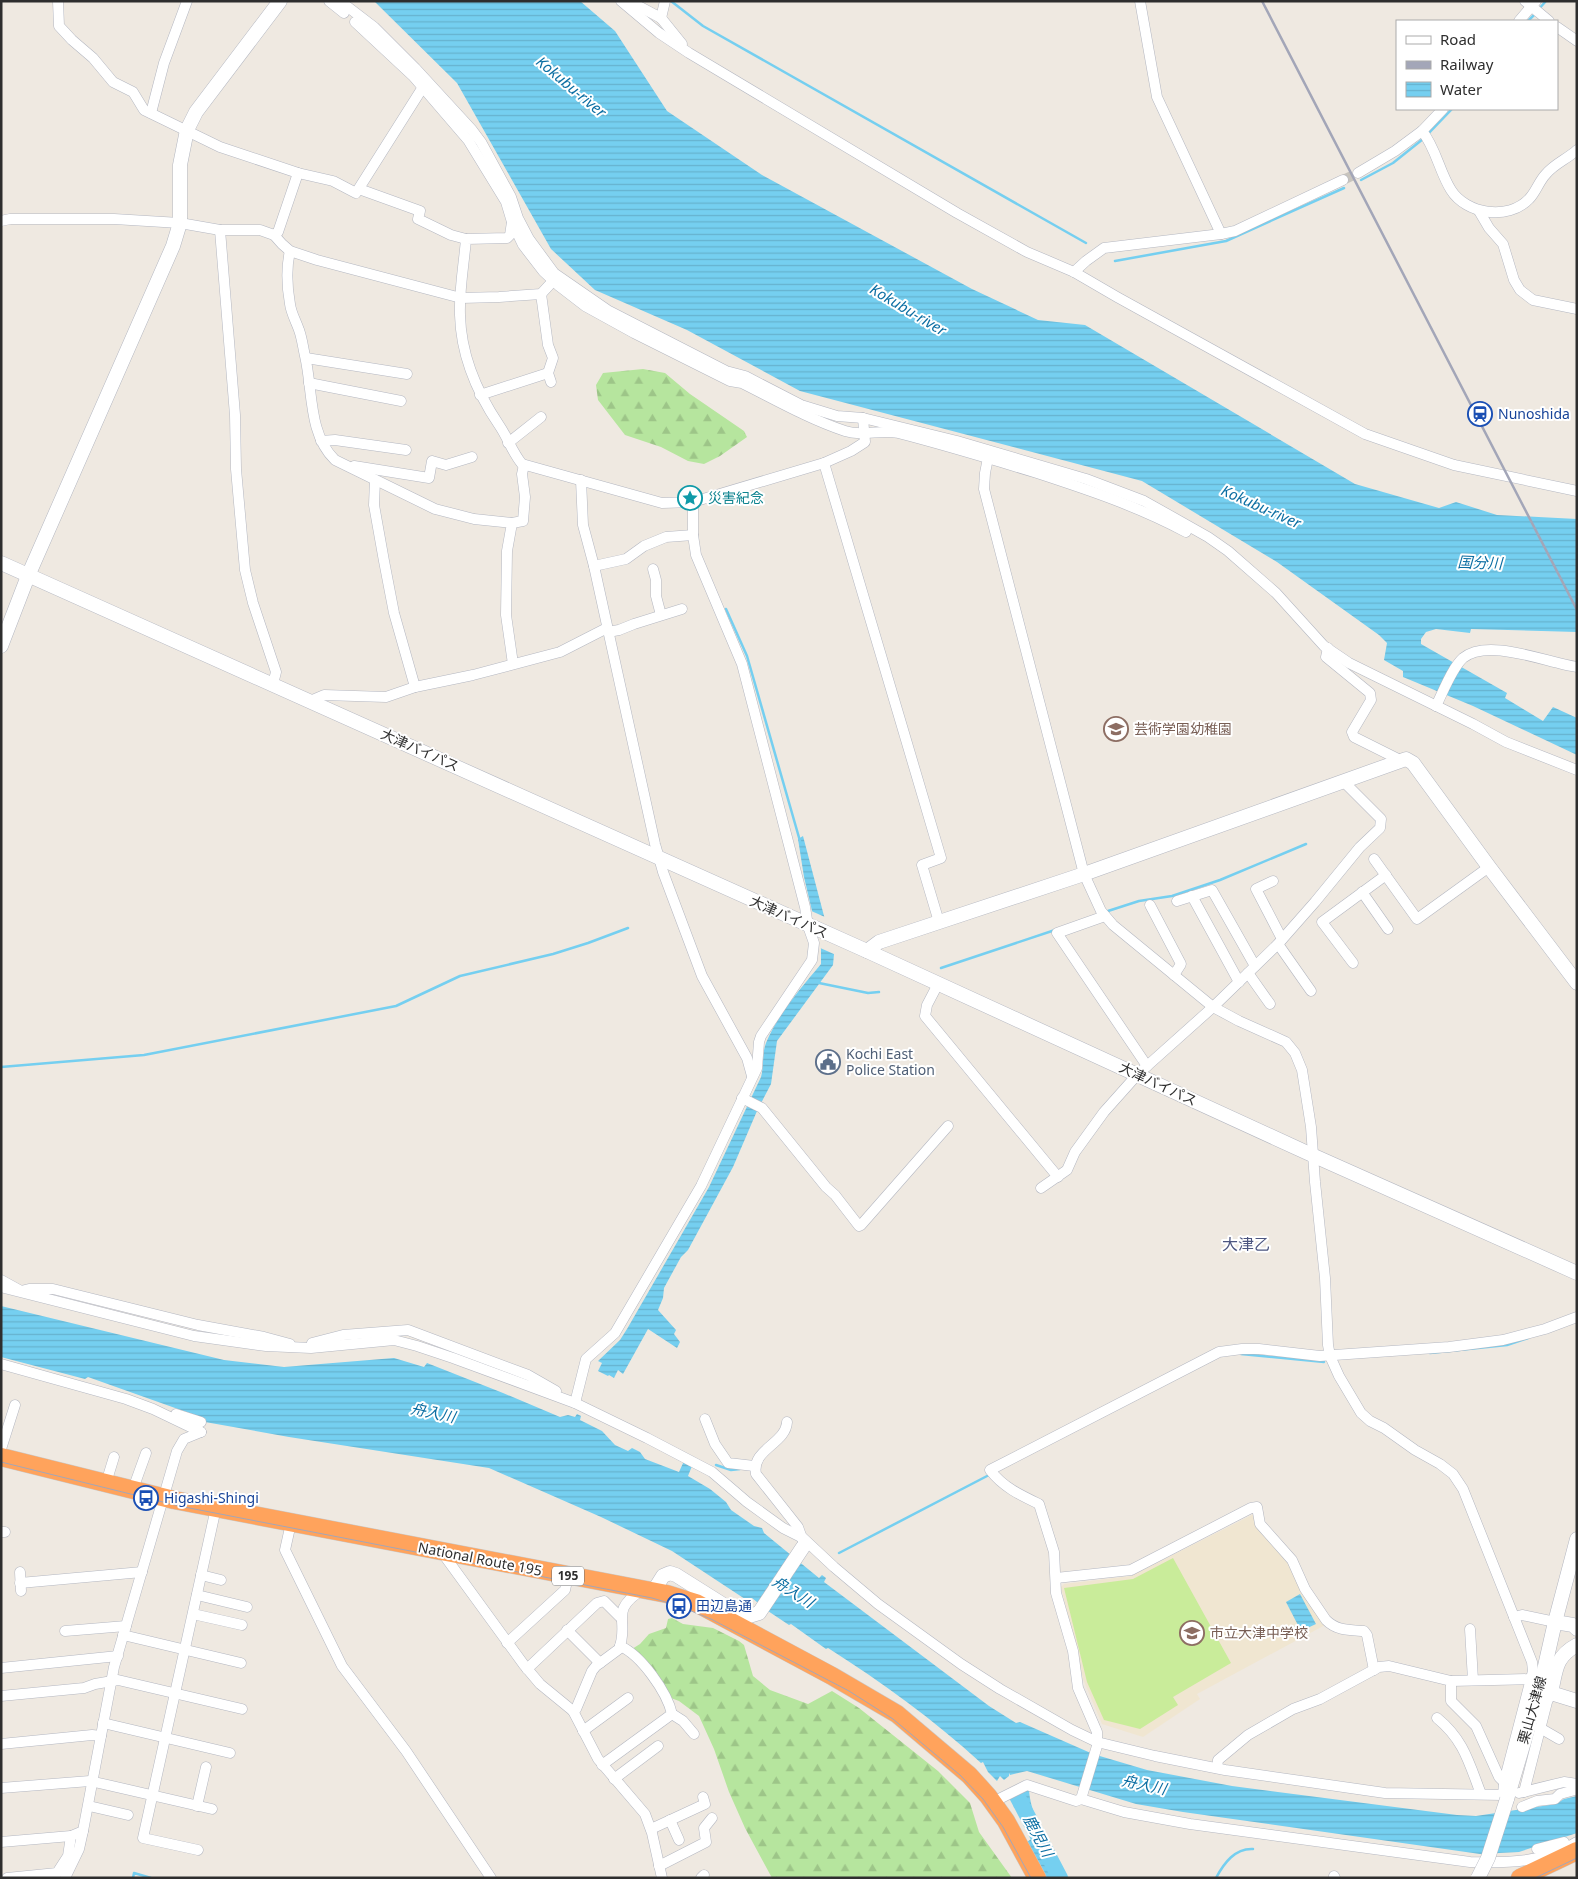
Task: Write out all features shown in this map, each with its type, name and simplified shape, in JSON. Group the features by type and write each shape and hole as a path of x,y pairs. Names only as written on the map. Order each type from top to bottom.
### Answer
{"highway":[{"name":"National Route 195","path":"1,1457 216,1508 674,1596 696,1603 832,1676 897,1714 969,1775 993,1802 1006,1821 1037,1878"},
{"path":"1527,1877 1577,1851"}],"main road":[{"path":"1,646 28,576 173,246 180,223 180,165 188,130 196,112 280,1"},
{"name":"大津バイパス","path":"1,563 938,984 1142,1070 1312,1155 1577,1273"},
{"path":"867,951 880,942 1084,874 1406,760 1414,763 1489,867 1577,983"},
{"name":"栗山大津線","path":"1478,1878 1517,1795 1554,1622 1577,1540"},
{"path":"647,1591 663,1576 670,1573 738,1614 749,1616 759,1613 803,1542"},
{"path":"1554,1622 1573,1625 1577,1628"},
{"path":"1577,1645 1566,1651 1561,1657 1551,1693 1577,1701"}],"street":[{"path":"58,1 59,26 93,58 114,82 133,92 144,110 220,147 333,181 356,193 423,87"},
{"path":"151,113 164,63 187,1"},
{"path":"329,1 365,29 415,73 423,87 468,140 506,202 512,222 523,245 543,272 585,306 634,333 730,381 742,383 813,420 848,432 865,434 889,431 988,458 1119,500 1158,516 1240,560"},
{"path":"340,1 374,27 481,142 511,198 521,224 538,253 554,273 609,311 726,371 745,376 801,405 837,416 864,418 930,434 1032,462 1086,479 1136,498 1208,536 1240,560 1276,593 1328,648 1355,666 1438,703 1506,742 1577,770"},
{"path":"621,1 660,33 689,53 957,213 1027,252 1074,272 1365,434 1454,466 1577,491"},
{"path":"630,1 663,9 689,53"},
{"path":"1140,1 1157,96 1221,234"},
{"path":"1520,20 1533,7 1548,20"},
{"path":"1558,28 1577,41"},
{"path":"1358,173 1425,135 1442,110"},
{"path":"1425,135 1451,190 1459,199 1479,211 1489,228 1502,244 1514,280 1520,290 1533,300 1577,309"},
{"path":"1479,211 1507,212 1524,203 1529,199 1545,174 1577,150"},
{"path":"274,234 278,232 298,172"},
{"path":"1074,272 1104,248 1221,234 1253,223 1343,180"},
{"path":"359,189 420,211 418,219 452,235 466,239 506,238 510,235 512,222"},
{"path":"1,221 10,219 114,219 180,223 220,230 260,230 274,234 290,251 317,260 461,298 542,294 553,281"},
{"path":"220,230 235,415 236,469 245,570 253,603 276,672 273,684"},
{"path":"466,239 460,314 462,343 470,372 480,395 500,426 513,453 524,465 662,503 693,502 824,462 851,451 865,442 864,418"},
{"path":"290,251 287,265 290,306 306,358 315,418 321,441 336,460 435,510 474,519 512,523 523,521 525,498 522,474 524,465"},
{"path":"480,395 550,378 553,358 548,345 542,294"},
{"path":"306,358 406,374"},
{"path":"309,383 401,401"},
{"path":"508,443 541,417"},
{"path":"321,441 335,440 406,450"},
{"path":"350,466 429,478 432,461 446,465 472,457"},
{"path":"1,1287 21,1291 53,1289 172,1319 290,1344 312,1344 343,1335 408,1330 528,1375 574,1403 712,1472 747,1502 803,1542 878,1604 961,1664 1000,1689 1097,1744 1217,1768 1385,1794 1503,1794 1504,1782 1533,1671 1532,1662 1463,1488 1453,1474 1440,1464 1370,1421 1361,1413 1339,1376 1330,1356 1311,1127 1302,1070 1294,1054 1286,1042 1213,1007 1113,925 1105,916 1084,874 984,489 988,458"},
{"path":"824,462 941,858 922,865 939,922"},
{"path":"375,480 374,505 394,614 415,687"},
{"path":"581,480 583,525 594,566 660,859 702,976 747,1058 752,1076"},
{"path":"574,1403 586,1359 615,1333 701,1186 745,1100 752,1076 757,1068 761,1036 812,960 814,943 811,927 742,664 696,554 693,535 693,502"},
{"path":"512,523 507,551 506,615 513,664"},
{"path":"594,566 626,559 644,546 666,537 693,535"},
{"path":"653,569 656,580 656,596 661,615"},
{"path":"310,701 324,695 386,697 415,687 560,652 607,630 618,630 682,609"},
{"path":"1328,648 1326,657 1370,693 1371,700 1352,732 1354,737 1402,761"},
{"path":"1438,703 1458,664 1476,651 1485,650 1528,655 1577,667"},
{"path":"1041,1188 1067,1170 1076,1152 1104,1112 1142,1070 1213,1007 1280,941 1360,847 1380,828 1380,819 1344,782"},
{"path":"1374,859 1417,918 1489,867"},
{"path":"1353,964 1322,922 1386,875"},
{"path":"1272,881 1256,889 1280,941 1310,991"},
{"path":"1177,901 1212,890 1270,1004"},
{"path":"1362,892 1388,929"},
{"path":"1192,896 1239,982"},
{"path":"1150,905 1181,964 1174,975"},
{"path":"1105,916 1057,933 1142,1070"},
{"path":"938,984 927,1005 925,1016 1058,1177"},
{"path":"745,1100 762,1108 826,1187 835,1195 858,1226 861,1225 948,1126"},
{"path":"1,1280 21,1291"},
{"path":"993,1802 1022,1786 1076,1800 1081,1797 1097,1744 1097,1732 1078,1688 1073,1651 1056,1593 1054,1552 1039,1504 1013,1492 990,1470 1219,1352 1242,1349 1330,1356 1450,1347 1503,1340 1545,1329 1577,1317"},
{"path":"1,1364 87,1387 153,1409 201,1422"},
{"path":"1,1449 15,1405"},
{"path":"66,1878 79,1849 118,1656 177,1451 184,1439 201,1432 153,1409"},
{"path":"705,1419 715,1444 728,1462 754,1466"},
{"path":"787,1422 787,1428 759,1456 754,1466 756,1474 798,1527 803,1542"},
{"path":"133,1489 146,1453"},
{"path":"106,1483 114,1456"},
{"path":"1056,1578 1131,1570 1251,1508 1257,1507 1260,1524 1292,1560 1305,1589 1330,1624 1343,1630 1364,1631 1367,1635 1374,1670"},
{"path":"198,1850 143,1838 216,1508"},
{"path":"291,1523 285,1550 342,1666 406,1751 491,1878"},
{"path":"441,1552 469,1588 507,1643 540,1684 573,1711 602,1766 645,1814 651,1829 662,1878"},
{"path":"20,1582 142,1572"},
{"path":"202,1575 221,1580"},
{"path":"507,1643 565,1590 568,1576"},
{"path":"601,1601 603,1582"},
{"path":"620,1617 630,1597 647,1591"},
{"path":"197,1595 247,1607"},
{"path":"527,1668 601,1601"},
{"path":"573,1711 576,1709 589,1676 600,1663 616,1652 620,1646 623,1627 620,1617 604,1601 601,1601"},
{"path":"193,1614 242,1625"},
{"path":"1514,1617 1522,1615 1554,1622"},
{"path":"1470,1629 1473,1680"},
{"path":"65,1632 125,1630 184,1650 241,1663"},
{"path":"567,1630 600,1663"},
{"path":"620,1646 639,1660 657,1682 672,1714 683,1721 694,1734"},
{"path":"1,1668 30,1661 65,1657 118,1656"},
{"path":"1217,1768 1218,1760 1248,1735 1293,1709 1320,1699 1379,1667 1389,1666 1451,1680 1531,1679"},
{"path":"1,1696 84,1688 118,1680 242,1709"},
{"path":"1451,1680 1451,1701 1476,1726 1499,1777 1504,1782"},
{"path":"1517,1795 1551,1693"},
{"path":"583,1731 628,1698"},
{"path":"602,1766 672,1714"},
{"path":"1437,1718 1446,1725 1464,1748 1481,1794"},
{"path":"104,1723 230,1753"},
{"path":"1540,1728 1559,1738"},
{"path":"1,1744 92,1735 101,1736"},
{"path":"614,1779 658,1746"},
{"path":"197,1806 206,1767"},
{"path":"1,1788 94,1781 212,1809"},
{"path":"1517,1795 1547,1786 1576,1788"},
{"path":"1522,1807 1536,1801 1555,1799 1560,1794 1576,1788"},
{"path":"651,1829 705,1804 703,1797"},
{"path":"1081,1797 1124,1812 1190,1824 1470,1862 1507,1863 1540,1859 1577,1842"},
{"path":"89,1806 128,1815"},
{"path":"659,1866 706,1842 704,1828 712,1818"},
{"path":"670,1820 679,1840"},
{"path":"1,1842 71,1836 83,1831"},
{"path":"8,1878 57,1873 68,1856 71,1836"},
{"path":"1537,1849 1577,1838"}],"shaded area":[{"name":"市立大津中学校","path":"1254,1514 1283,1554 1325,1625 1197,1694 1200,1699 1143,1737 1102,1724 1083,1679 1061,1587 1064,1584 1131,1576"}],"green space":[{"path":"643,369 665,373 690,394 744,431 747,437 720,456 704,464 688,461 661,447 625,435 598,400 596,385 603,373"},
{"path":"1173,1558 1231,1663 1173,1697 1178,1705 1140,1729 1104,1720 1087,1682 1064,1588 1133,1579"},
{"path":"672,1618 683,1624 713,1628 739,1641 744,1645 753,1676 770,1690 808,1704 832,1691 859,1708 938,1771 970,1803 979,1832 1012,1878 772,1878 745,1828 699,1716 679,1701 668,1697 632,1649 640,1644 649,1634 666,1628 668,1619"}],"water":[{"path":"374,1 580,1 615,31 667,111 762,175 972,289 1038,320 1085,325 1355,484 1439,508 1456,502 1497,515 1577,519 1577,632 1471,629 1470,633 1436,629 1426,632 1421,639 1421,644 1507,693 1505,698 1543,721 1553,707 1577,718 1577,755 1473,706 1403,677 1403,671 1384,660 1387,643 1379,635 1277,562 1142,481 800,391 687,330 595,290 551,249 457,83"},
{"path":"803,836 834,954 833,965 777,1041 771,1084 733,1167 688,1250 681,1257 664,1288 663,1298 658,1310 676,1330 674,1334 680,1342 677,1348 648,1329 623,1374 618,1370 614,1378 608,1376 598,1371 602,1363 598,1361 620,1340 709,1187 761,1077 763,1055 771,1032 790,1002 821,964 821,949 804,877 798,839"},
{"name":"舟入川","path":"1,1306 224,1360 284,1367 394,1358 424,1367 427,1363 560,1417 568,1415 575,1417 577,1414 581,1416 580,1420 602,1431 615,1445 628,1451 632,1448 640,1452 645,1459 679,1472 684,1461 692,1466 688,1476 710,1489 726,1502 731,1510 754,1526 762,1528 764,1533 819,1578 822,1575 826,1578 824,1582 989,1706 1016,1723 1020,1722 1093,1754 1147,1770 1232,1786 1476,1816 1556,1804 1564,1799 1577,1796 1577,1833 1519,1852 1480,1854 1136,1804 1027,1771 1010,1775 1009,1773 1009,1776 1004,1780 1000,1776 997,1781 988,1772 983,1762 981,1763 945,1731 888,1688 848,1661 828,1648 826,1649 791,1624 789,1625 752,1598 745,1599 672,1551 601,1517 489,1468 205,1422 206,1419 88,1377 85,1379 1,1357"},
{"path":"1300,1594 1316,1624 1301,1631 1286,1602"},
{"path":"1022,1790 1029,1791 1034,1814 1068,1878 1046,1878 1027,1842 1037,1835 1021,1804 1014,1808 1012,1796"}],"pier":[{"path":"809,910 825,917 836,955 818,947"}],"waterway":[{"path":"671,1 703,26 1086,243"},
{"path":"1538,10 1546,1"},
{"path":"1529,20 1535,14"},
{"path":"1427,135 1451,110"},
{"path":"1361,180 1393,163 1423,139"},
{"path":"1115,261 1226,241 1344,188"},
{"path":"726,609 747,656 800,841"},
{"path":"1108,911 1139,901 1172,896 1220,880 1306,844"},
{"path":"1,1067 144,1055 396,1006 460,976 553,954 628,928"},
{"path":"941,968 1055,930"},
{"path":"819,983 868,993 879,992"},
{"path":"1430,1353 1507,1345 1528,1338"},
{"path":"1241,1354 1324,1362"},
{"path":"716,1465 731,1470 740,1469"},
{"path":"839,1553 989,1475"},
{"name":"鹿児川","path":"1016,1794 1060,1878"},
{"path":"1216,1878 1226,1862 1235,1854 1247,1849 1253,1849"},
{"path":"133,1878 134,1873 151,1878"}],"tunnel":[{"path":"1343,180 1358,173"}],"tram line":[{"path":"1,1462 179,1506 652,1598 679,1606 711,1619 849,1691 893,1719 960,1775 983,1799 1003,1827 1031,1878"},
{"path":"1535,1878 1577,1858"}],"railway":[{"path":"1262,1 1577,610"}],"place":[{"name":"Nunoshida","path":"1480,414"},
{"name":"災害紀念","path":"690,498"},
{"name":"芸術学園幼稚園","path":"1116,729"},
{"name":"Kochi East Police Station","path":"828,1062"},
{"name":"Higashi-Shingi","path":"146,1498"},
{"name":"田辺島通","path":"679,1606"},
{"name":"市立大津中学校","path":"1192,1633"}],"district":[{"name":"大津乙","path":"1246,1244"}],"water label":[{"name":"Kokubu-river","path":"571,87"},
{"name":"Kokubu-river","path":"908,310"},
{"name":"Kokubu-river","path":"1261,507"},
{"name":"国分川","path":"1480,563"}]}
